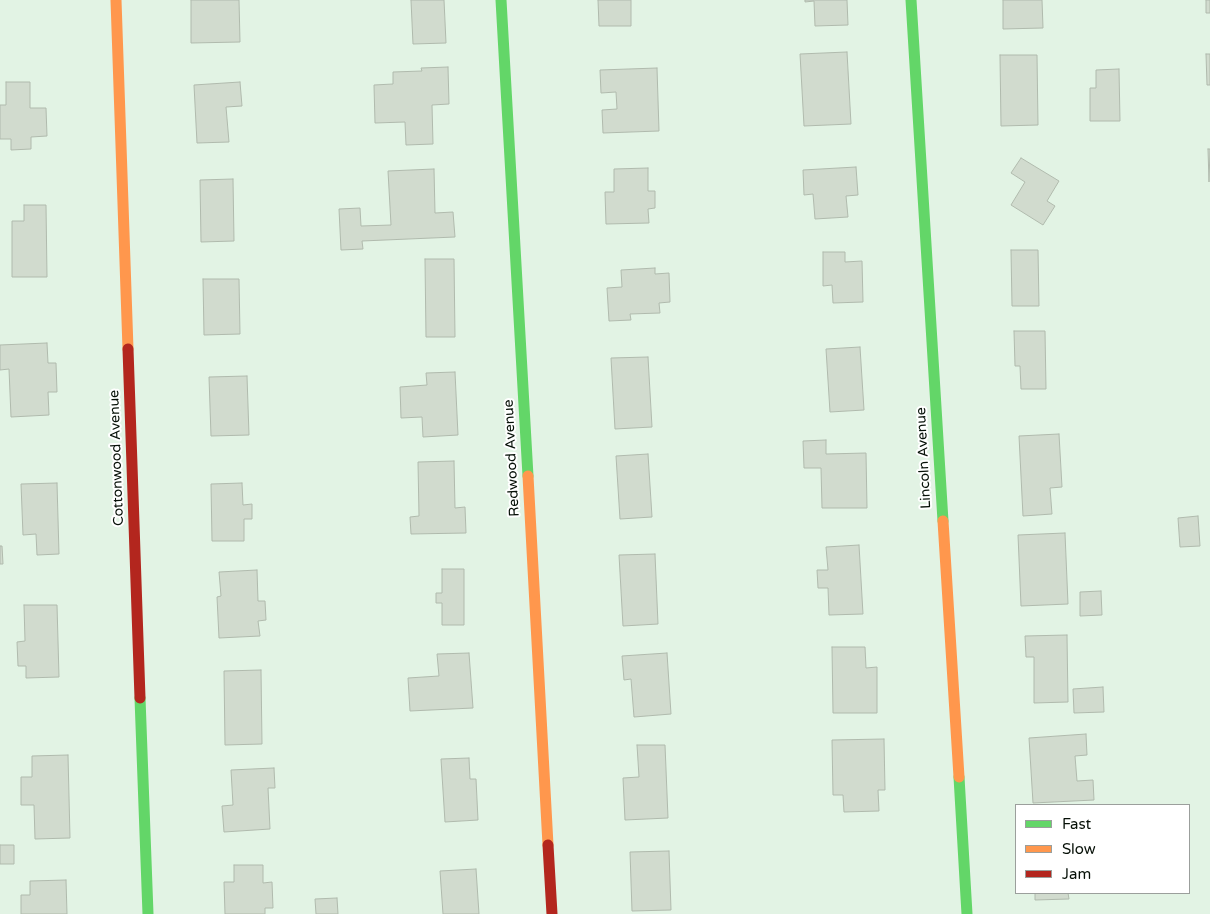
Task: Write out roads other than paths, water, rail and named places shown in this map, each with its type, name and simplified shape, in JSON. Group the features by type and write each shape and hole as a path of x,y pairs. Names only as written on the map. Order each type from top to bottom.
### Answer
{"street":[{"name":"Cottonwood Avenue","path":"116,0 148,914"},
{"name":"Redwood Avenue","path":"501,0 552,914"},
{"name":"Lincoln Avenue","path":"911,0 967,914"}]}
